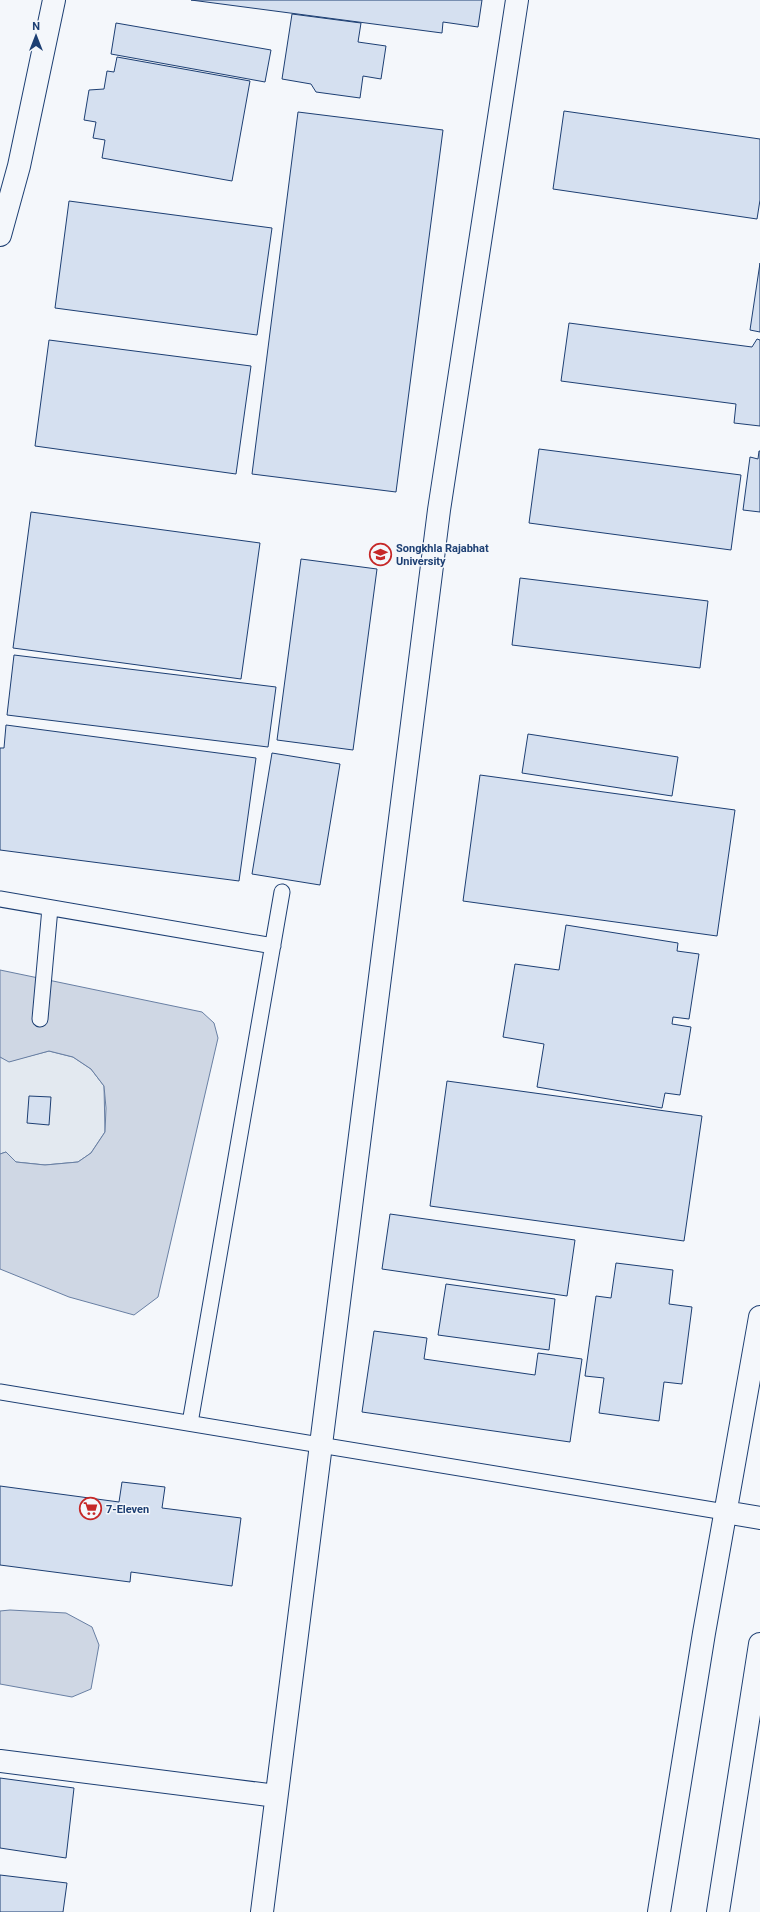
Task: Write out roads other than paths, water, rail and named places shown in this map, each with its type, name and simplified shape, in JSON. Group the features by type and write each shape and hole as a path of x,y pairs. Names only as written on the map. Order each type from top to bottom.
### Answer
{"street":[{"path":"0,235 19,166 54,0"},
{"path":"262,1912 439,510 517,0"},
{"path":"659,1912 725,1512 760,1317"},
{"path":"725,1512 760,1518"},
{"path":"718,1912 760,1644"},
{"path":"0,1761 276,1796"}],"lane":[{"path":"190,1423 282,892"},
{"path":"0,899 273,946"},
{"path":"40,1019 50,908"},
{"path":"0,1392 725,1512"}],"place":[{"name":"Songkhla Rajabhat University","path":"380,554"},
{"name":"7-Eleven","path":"91,1509"}]}
